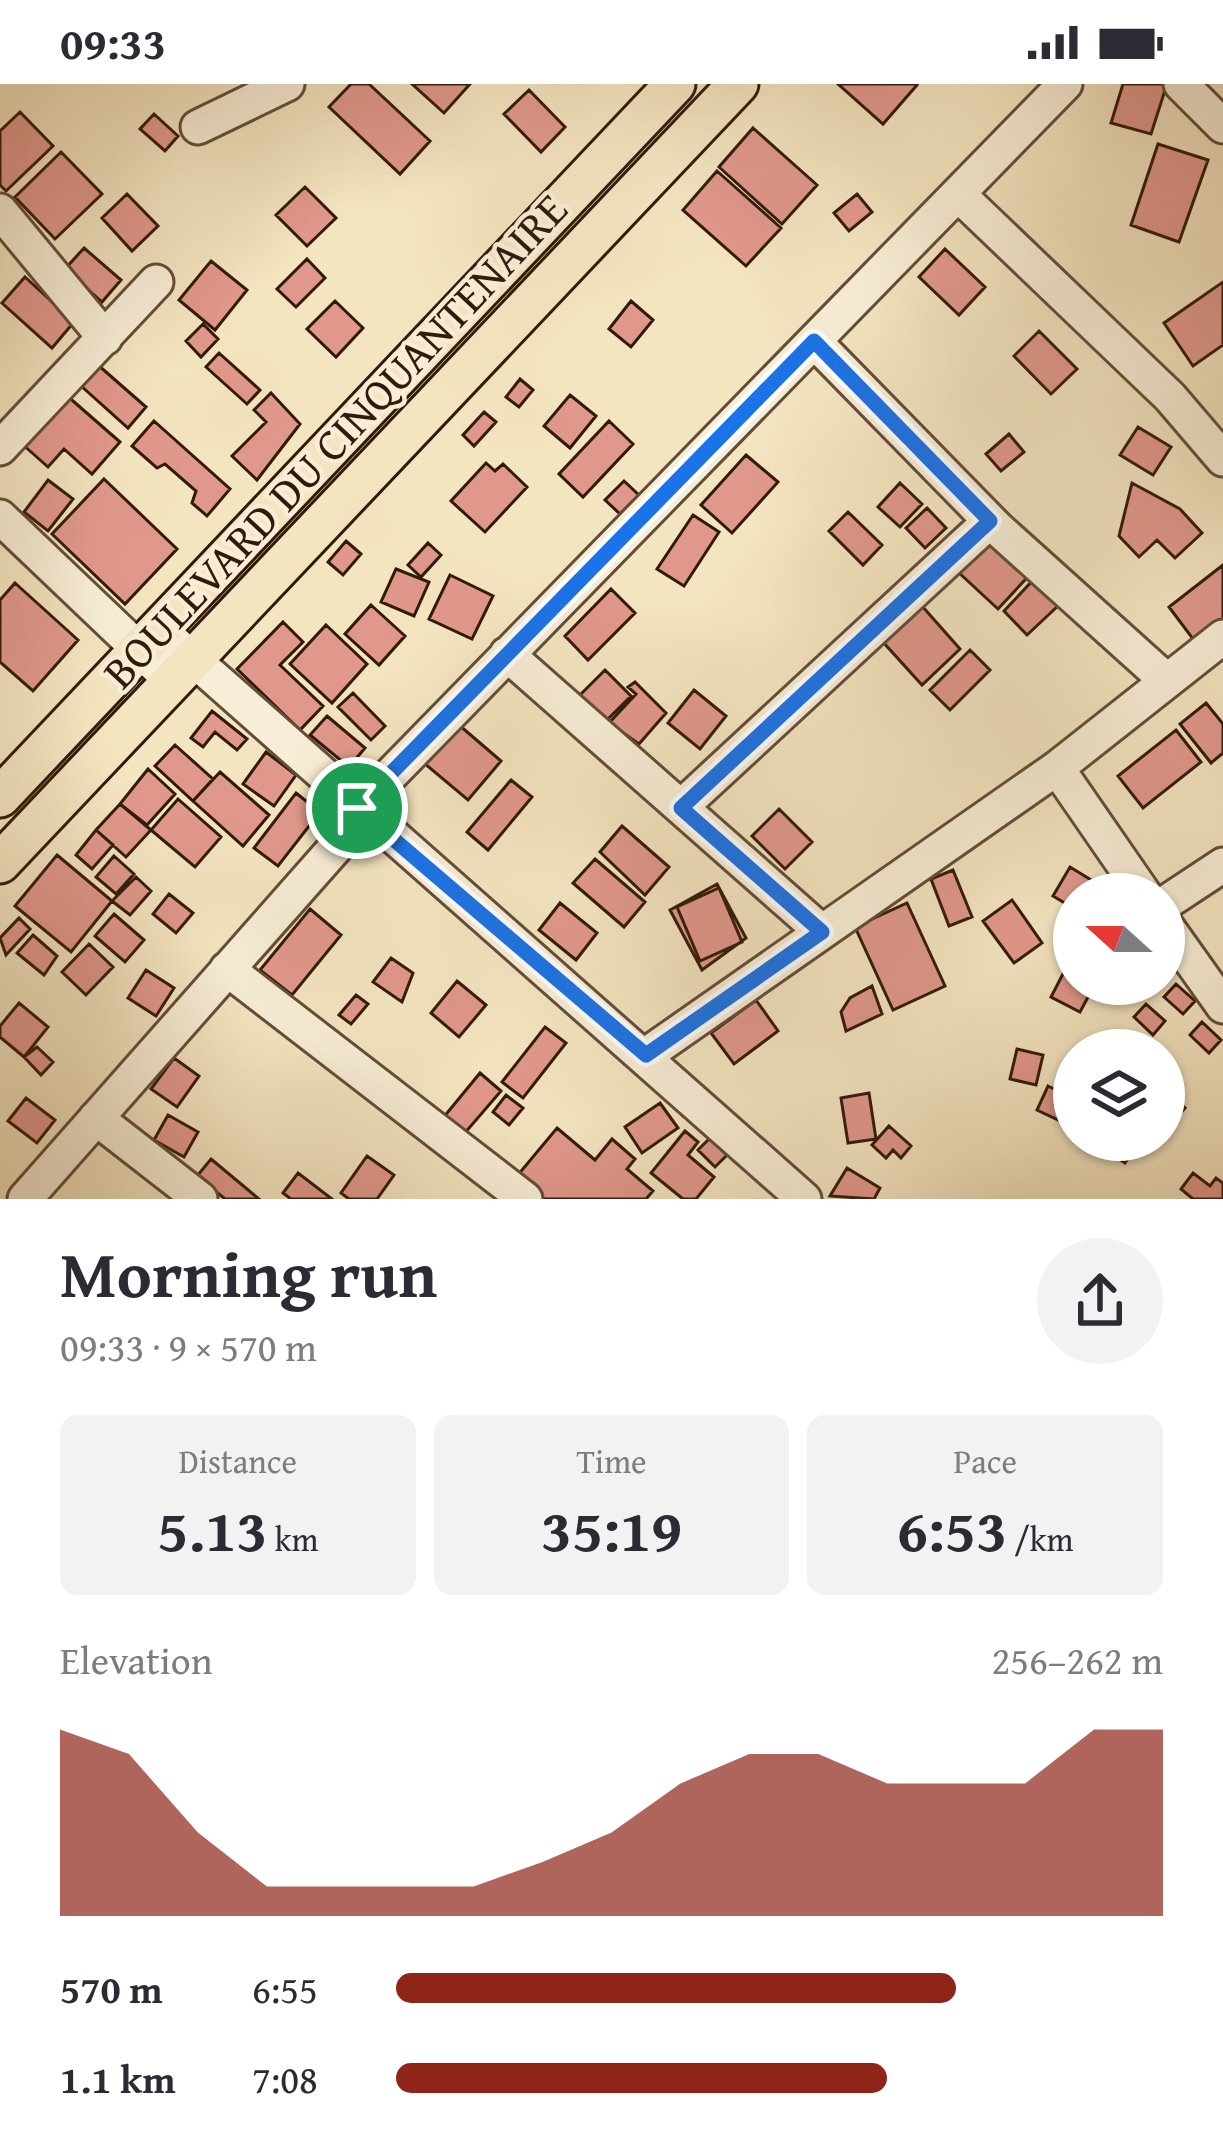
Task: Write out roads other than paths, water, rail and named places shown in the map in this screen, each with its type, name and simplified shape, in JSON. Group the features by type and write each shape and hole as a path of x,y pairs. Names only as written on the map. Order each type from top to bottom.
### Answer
{"main road":[{"name":"BOULEVARD DU CINQUANTENAIRE","path":"0,797 675,84"},
{"name":"BOULEVARD DU CINQUANTENAIRE","path":"0,863 738,84"}],"street":[{"path":"198,127 287,84"},
{"path":"25,1199 361,811 507,654 1065,84"},
{"path":"1181,84 1223,126"},
{"path":"958,194 1170,397 1223,458"},
{"path":"0,212 106,338"},
{"path":"0,448 156,282"},
{"path":"814,341 990,521 1167,681"},
{"path":"0,518 361,811 646,1055 804,1199"},
{"path":"681,808 990,521"},
{"path":"646,1055 1057,768 1223,638"},
{"path":"507,654 822,932"},
{"path":"1057,768 1130,873"},
{"path":"1185,890 1223,865"},
{"path":"1185,953 1223,1006"},
{"path":"227,969 525,1199"},
{"path":"96,1118 200,1199"}]}
